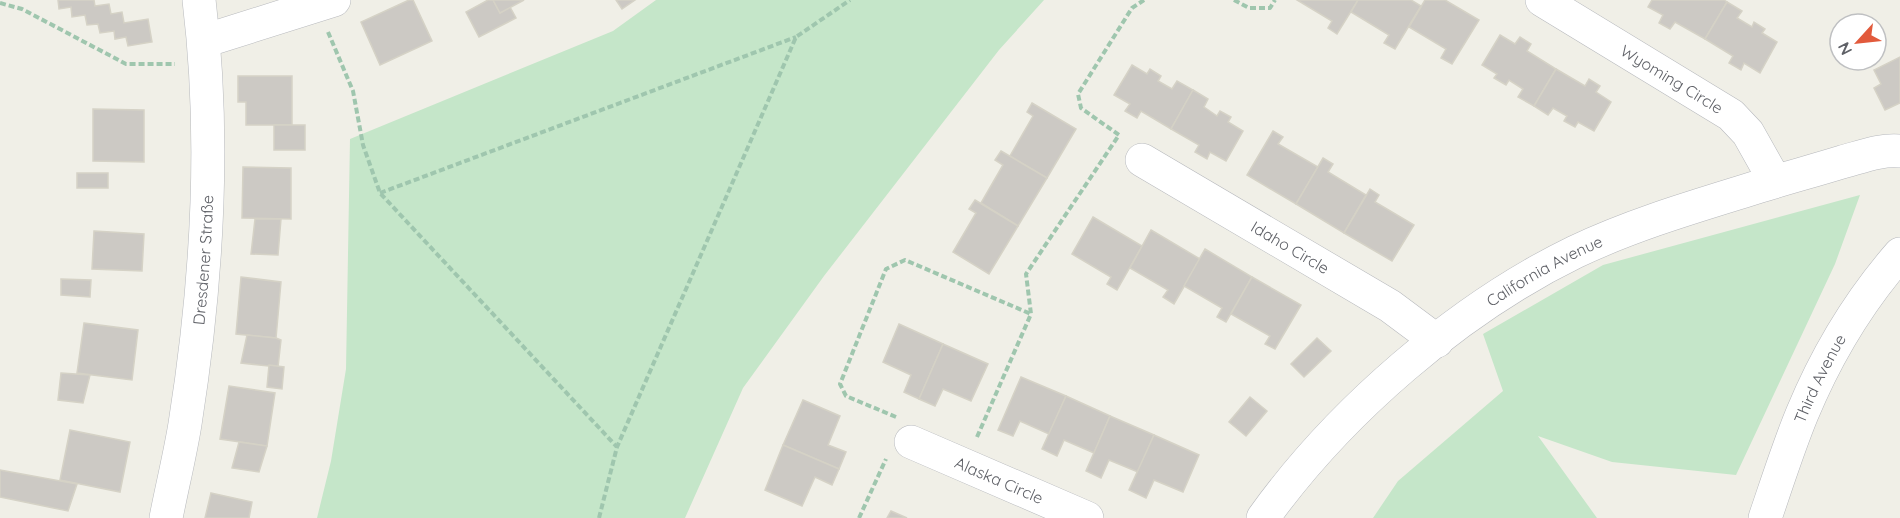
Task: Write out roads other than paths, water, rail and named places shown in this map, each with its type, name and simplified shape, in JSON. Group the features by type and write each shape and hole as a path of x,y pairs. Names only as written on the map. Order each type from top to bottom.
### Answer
{"street":[{"name":"Dresdener Straße","path":"165,518 185,424 200,297 207,182 204,41 199,0"},
{"name":"Wyoming Circle","path":"1542,0 1731,115 1748,133 1775,182"},
{"path":"204,41 326,3"},
{"name":"California Avenue","path":"1263,518 1278,496 1329,437 1388,381 1471,315 1520,282 1575,252 1640,224 1878,152 1900,151"},
{"name":"Idaho Circle","path":"1142,160 1390,306 1437,341"},
{"name":"Third Avenue","path":"1765,518 1802,414 1824,368 1850,321 1879,278 1900,254"},
{"name":"Alaska Circle","path":"901,440 1087,518"}]}
